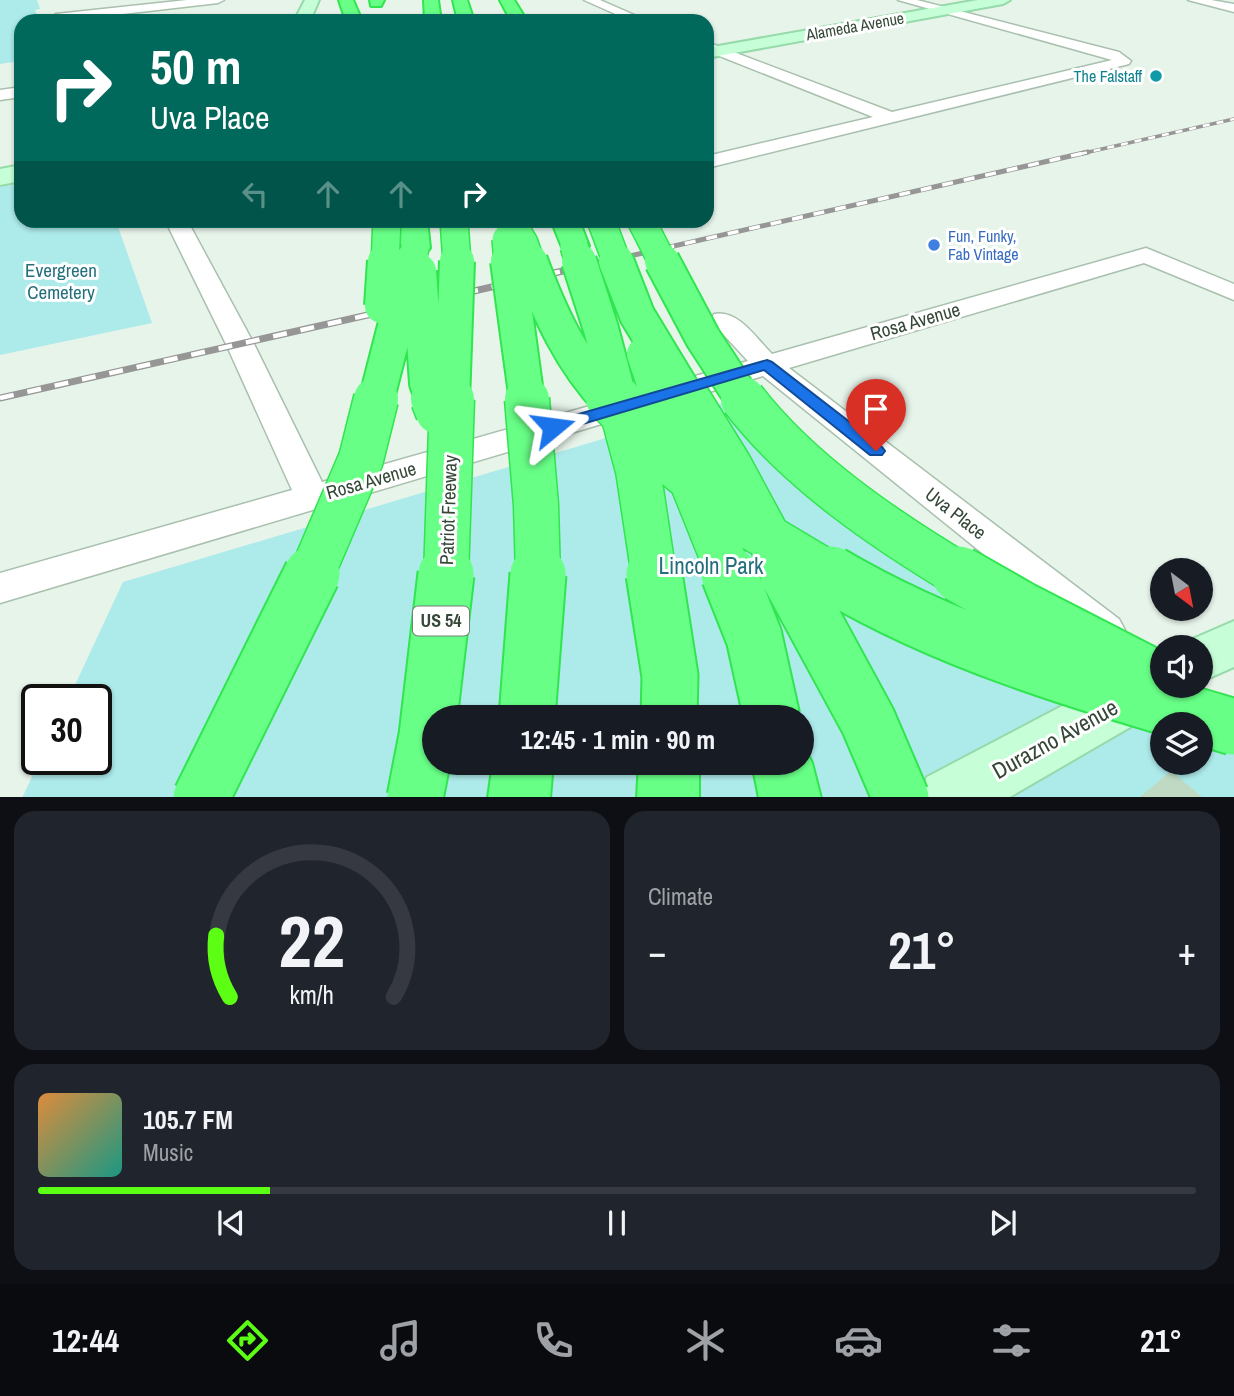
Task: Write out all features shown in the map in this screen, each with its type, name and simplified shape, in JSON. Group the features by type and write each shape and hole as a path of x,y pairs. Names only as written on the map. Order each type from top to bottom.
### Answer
{"highway":[{"name":"Patriot Freeway","path":"415,797 427,736 446,573 457,250 455,228"},
{"path":"508,228 506,251 524,361 535,503 538,591 528,705"},
{"path":"514,228 524,243 548,310 566,343 601,392 660,453 739,520 844,582 968,643 1067,678 1234,727"},
{"path":"568,228 601,329 638,470 670,676 669,705"},
{"path":"604,228 637,314 729,465 868,721 901,797"},
{"path":"645,228 710,350 747,404 829,484 873,519 926,555 995,595 1150,675"},
{"path":"405,230 422,287 427,383 450,442"},
{"path":"201,797 303,595 361,459 380,390 405,230"},
{"path":"637,314 646,366 754,637 769,705"},
{"path":"1193,698 1234,719"},
{"path":"520,797 522,775"},
{"path":"668,797 669,775"},
{"path":"785,775 790,797"}],"main road":[{"name":"Alameda Avenue","path":"938,9 970,0"},
{"name":"Alameda Avenue","path":"714,48 1003,0"},
{"path":"1213,653 1234,642"},
{"name":"Durazno Avenue","path":"949,797 1150,688"}],"street":[{"path":"75,14 218,0"},
{"path":"591,0 625,14"},
{"path":"714,160 1124,62 1123,58 1114,55 904,0"},
{"path":"1194,0 1234,8"},
{"path":"714,51 892,118"},
{"path":"180,228 240,344 312,497"},
{"name":"Rosa Avenue","path":"0,588 1146,255 1234,293"},
{"name":"Uva Place","path":"723,320 767,365 1150,666"}],"green space":[{"path":"0,0 37,0 40,9 35,10 36,14 14,14 14,62 0,64"},
{"name":"Evergreen Cemetery","path":"14,184 14,228 118,228 152,323 0,355 0,187"},
{"name":"Lincoln Park","path":"750,395 829,468 1150,731 1150,775 1213,775 1213,735 1234,722 1234,797 22,797 33,775 112,775 112,684 75,684 123,582"}],"building":[{"path":"1166,775 1176,775 1202,797 1140,797"}],"railway":[{"path":"1080,154 1234,119"},
{"path":"599,263 1088,152"},
{"path":"0,398 607,261"}],"place":[{"name":"The Falstaff","path":"1156,76"},
{"name":"Fun, Funky, Fab Vintage","path":"934,245"}],"route":[{"path":"553,427 767,365 876,451"}]}
